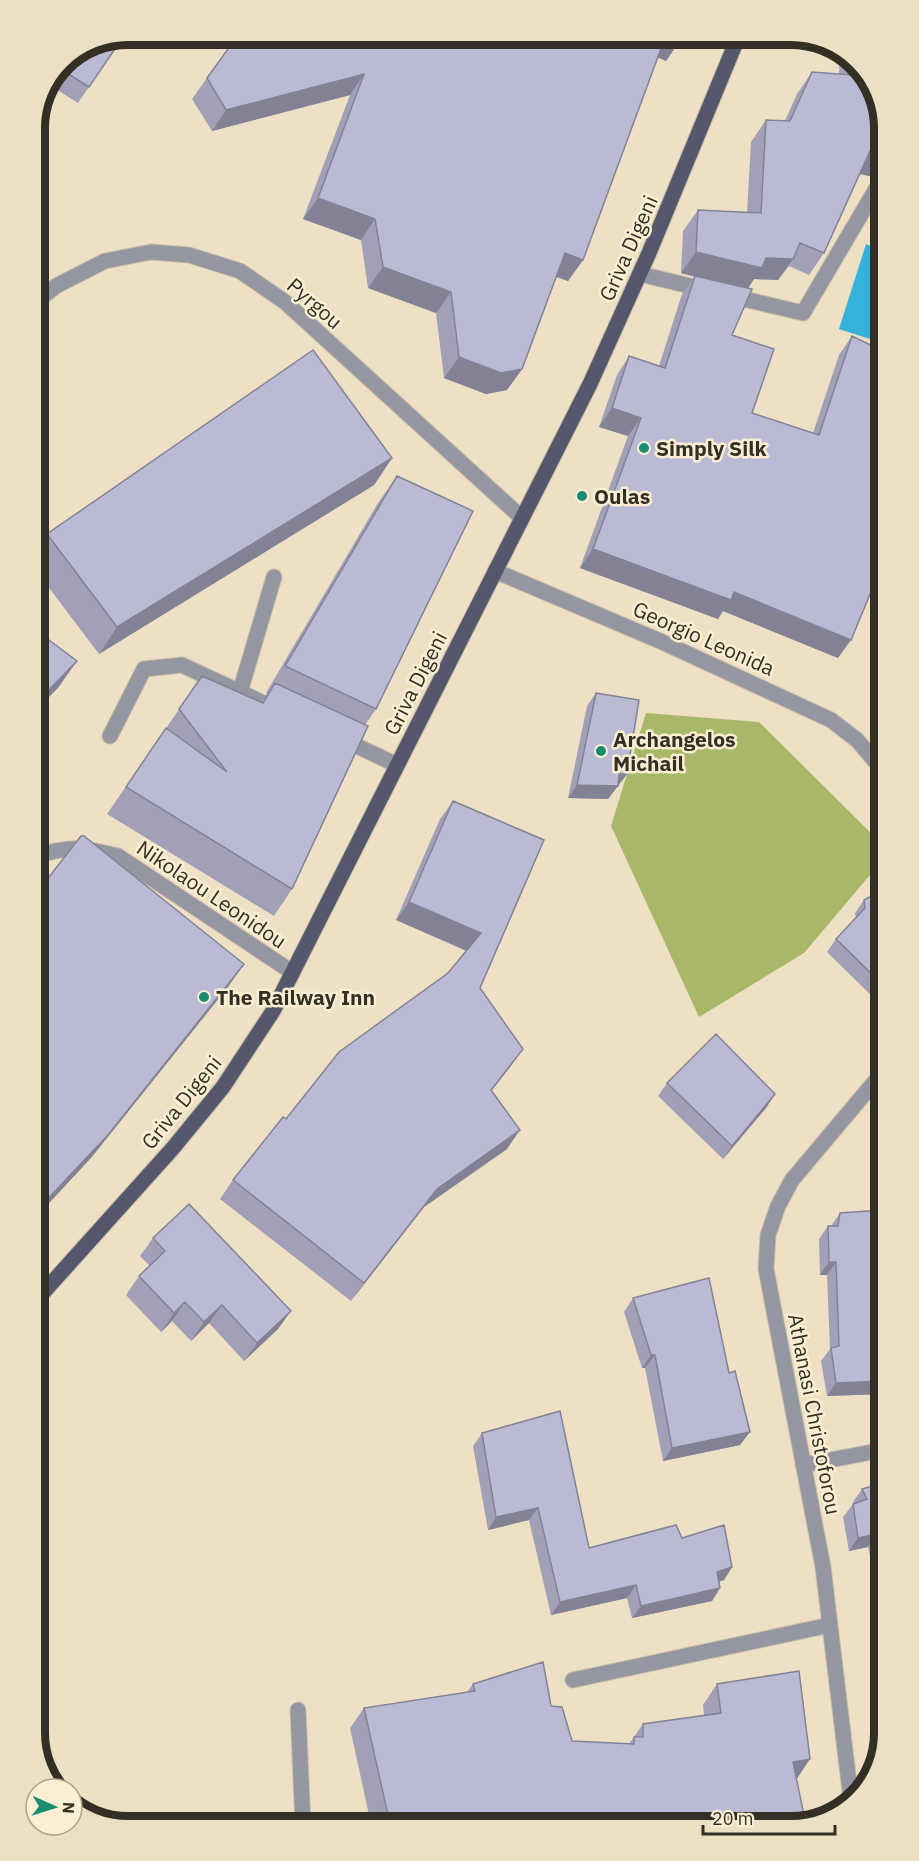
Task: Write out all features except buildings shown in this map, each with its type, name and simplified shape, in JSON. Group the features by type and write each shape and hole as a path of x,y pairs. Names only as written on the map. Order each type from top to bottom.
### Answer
{"main road":[{"name":"Griva Digeni","path":"45,1290 173,1148 223,1087 273,1011 590,384 640,274 735,45"}],"street":[{"path":"640,274 803,313 874,192"},
{"name":"Pyrgou","path":"45,295 56,286 105,261 151,252 189,255 240,271 285,302 522,518"},
{"name":"Georgio Leonida","path":"495,571 660,641 831,720 857,740 874,760"},
{"path":"240,692 274,577"},
{"path":"110,736 144,669 182,665 293,716"},
{"path":"324,731 397,765"},
{"name":"Nikolaou Leonidou","path":"45,854 55,850 90,848 118,856 292,972"},
{"name":"Athanasi Christoforou","path":"850,1792 823,1567 766,1269 768,1235 778,1206 792,1180 874,1083"},
{"path":"803,1465 874,1452"},
{"path":"573,1680 830,1625"},
{"path":"298,1710 303,1816"}],"green space":[{"path":"646,713 759,722 874,836 874,870 804,953 699,1017 611,826"}],"water":[{"path":"866,244 874,247 874,340 839,329"}],"place":[{"name":"Simply Silk","path":"644,448"},
{"name":"Oulas","path":"582,496"},
{"name":"Archangelos Michail","path":"601,751"},
{"name":"The Railway Inn","path":"204,997"}]}
